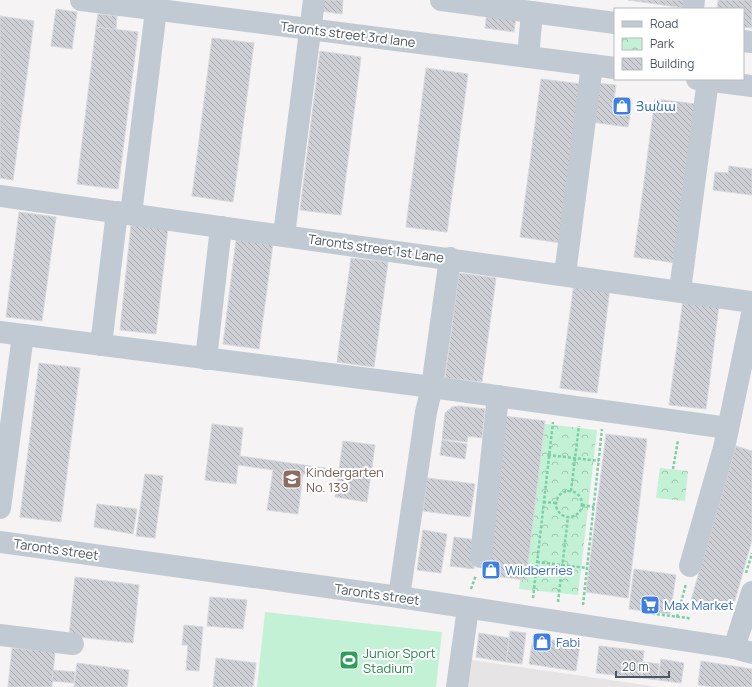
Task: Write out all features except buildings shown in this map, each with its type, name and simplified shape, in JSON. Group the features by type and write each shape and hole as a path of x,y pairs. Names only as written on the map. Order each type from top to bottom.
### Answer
{"street":[{"name":"Taronts street 3rd lane","path":"81,0 149,6 310,29 614,68"},
{"path":"284,235 314,0"},
{"path":"441,0 614,23"},
{"path":"102,346 124,213 149,6"},
{"path":"528,57 532,12"},
{"path":"565,274 592,66"},
{"path":"680,290 702,80 752,86"},
{"name":"Taronts street 1st Lane","path":"0,196 680,290 752,302"},
{"path":"206,359 221,227"},
{"path":"399,597 426,412 432,387 450,258"},
{"path":"690,566 728,428 752,314"},
{"path":"0,332 432,387 728,428"},
{"path":"0,508 23,335"},
{"path":"481,557 498,396"},
{"name":"Taronts street","path":"0,542 399,597 743,651"},
{"path":"743,651 752,592"},
{"path":"457,687 468,608"},
{"path":"0,635 73,644"}],"path":[{"path":"532,603 555,404"},
{"path":"571,491 581,408"},
{"path":"582,611 604,411"},
{"path":"673,469 680,421"},
{"path":"548,455 599,461"},
{"path":"571,491 579,495 582,505 578,514 568,517 558,512 556,503 562,492 571,491"},
{"path":"543,502 556,503"},
{"path":"582,505 594,506"},
{"path":"557,607 568,517"},
{"path":"536,562 587,568"},
{"path":"677,617 690,566"}],"shaded area":[{"path":"472,660 659,687 468,687"}],"green space":[{"path":"538,423 597,430 578,595 519,589"},
{"path":"660,468 688,471 685,501 656,498"},
{"name":"Junior Sport Stadium","path":"265,612 442,632 436,687 257,687"}],"place":[{"name":"Յանա","path":"622,106"},
{"name":"Kindergarten No. 139","path":"292,479"},
{"name":"Wildberries","path":"491,570"},
{"name":"Max Market","path":"650,605"},
{"name":"Fabi","path":"542,642"},
{"name":"Junior Sport Stadium","path":"349,660"}]}
